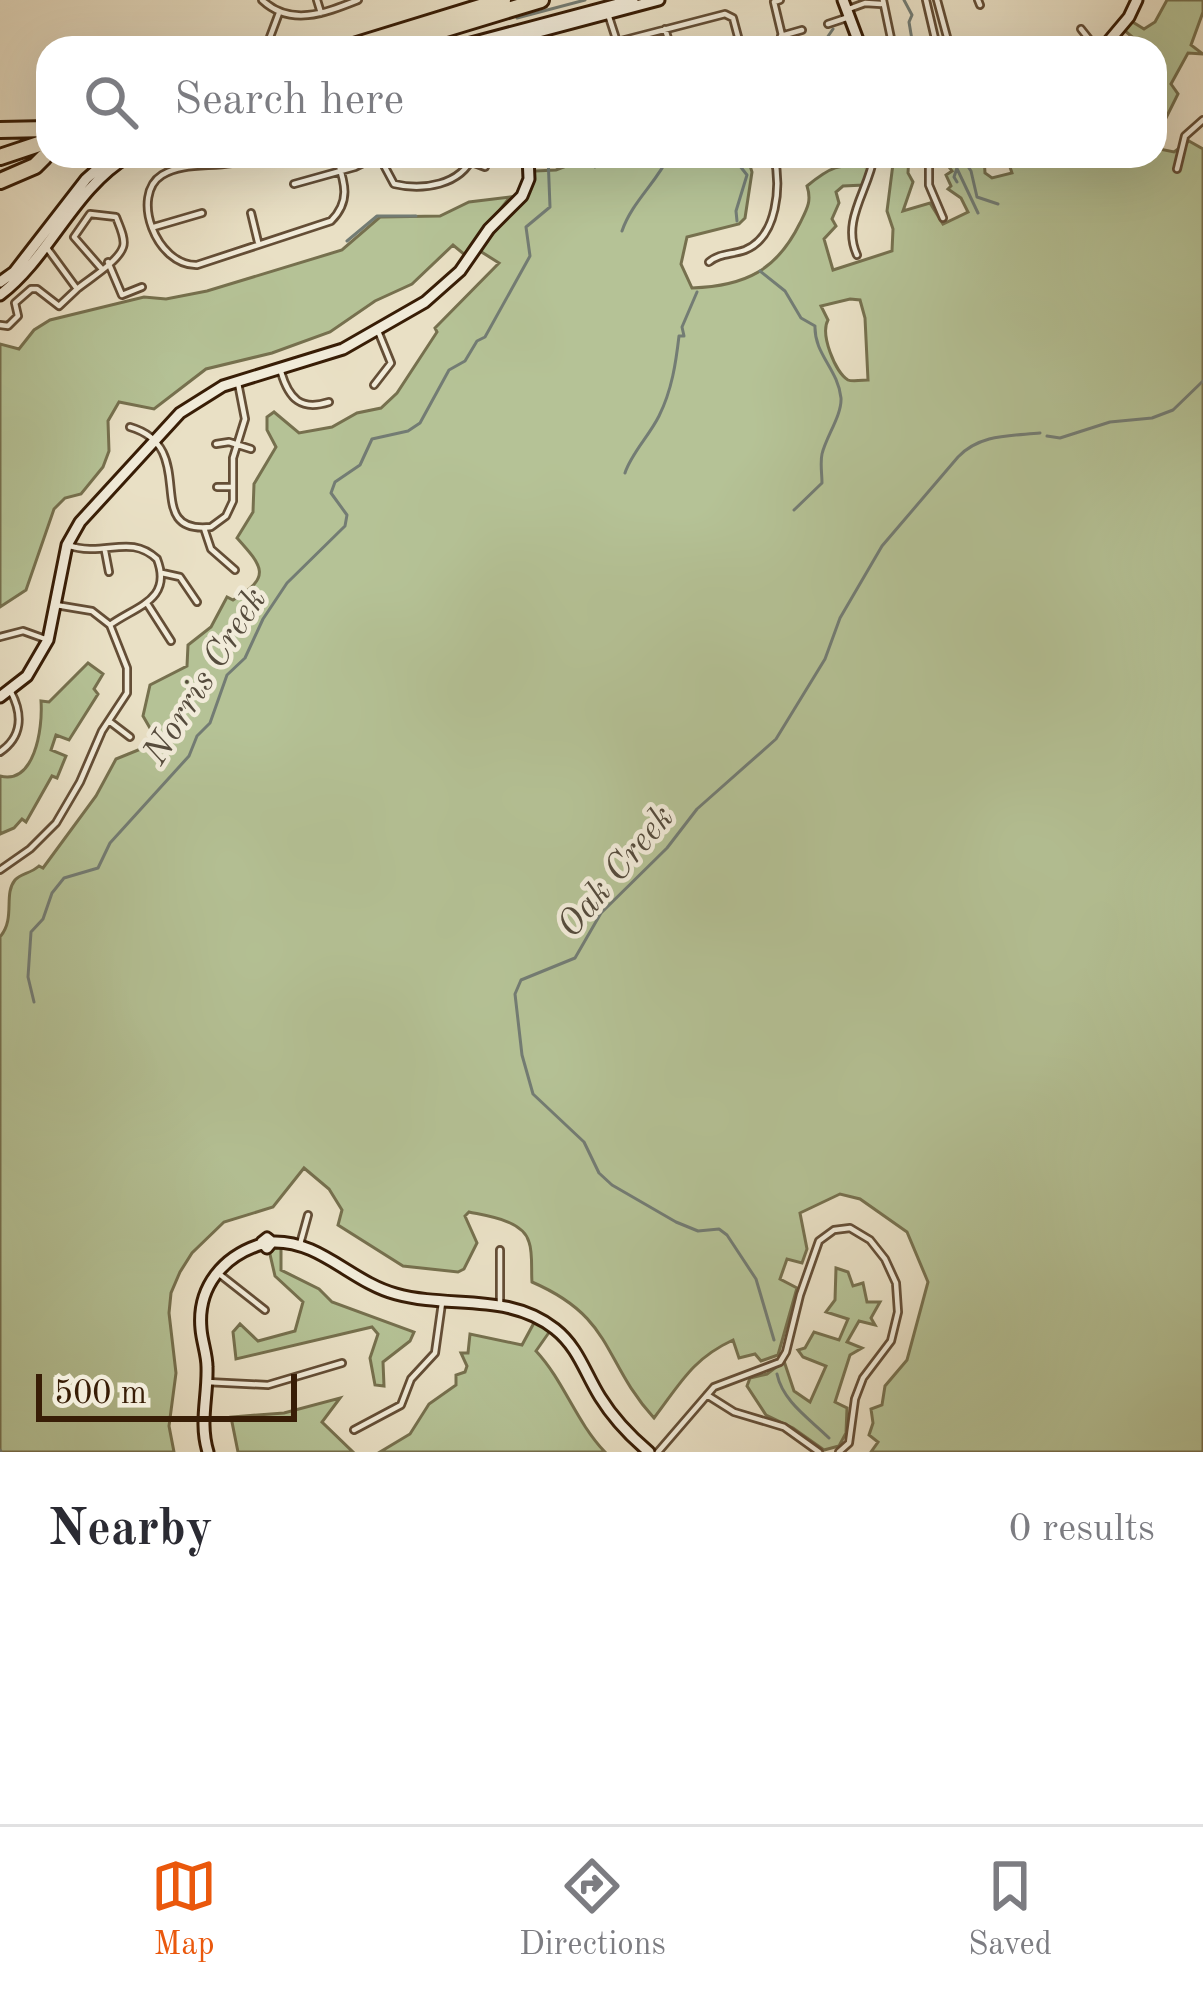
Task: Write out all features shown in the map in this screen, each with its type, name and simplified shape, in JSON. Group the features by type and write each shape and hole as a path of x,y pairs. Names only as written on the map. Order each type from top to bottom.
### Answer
{"highway":[{"path":"385,36 503,0"},
{"path":"422,36 541,0"},
{"path":"0,130 36,129"},
{"path":"0,157 36,152"},
{"path":"0,171 36,156"},
{"path":"0,181 36,165"}],"street":[{"path":"262,0 279,13 296,17 358,0"},
{"path":"316,0 320,13"},
{"path":"518,36 632,0"},
{"path":"501,36 659,0"},
{"path":"780,0 774,2 781,36 802,30"},
{"path":"926,0 935,36"},
{"path":"1111,36 1129,17 1136,0"},
{"path":"828,24 846,9 883,2 890,36"},
{"path":"929,9 938,3 947,36"},
{"path":"606,10 615,36"},
{"path":"271,36 279,13"},
{"path":"643,36 730,15 737,36"},
{"path":"665,28 667,36"},
{"path":"1081,29 1088,36"},
{"path":"1177,169 1183,140 1203,120"},
{"path":"0,295 17,281 86,179 98,168"},
{"path":"0,282 113,168"},
{"path":"187,168 168,171 151,188 147,203 163,250 174,266 197,265 323,225 347,205 339,168"},
{"path":"293,184 350,168"},
{"path":"384,168 393,186 416,187 448,182 463,168"},
{"path":"0,752 18,731 19,708 6,695 27,676 48,640 67,545 80,522 197,400 238,381 344,350 425,302 460,271 489,229 525,191 529,168"},
{"path":"710,262 719,255 750,248 766,231 778,193 775,168"},
{"path":"857,255 853,215 872,168"},
{"path":"929,168 928,185 943,218"},
{"path":"142,185 151,188"},
{"path":"154,227 202,213"},
{"path":"250,213 258,242"},
{"path":"0,325 8,326 18,316 15,303 31,289 55,306 77,289 108,262 124,245 116,217 90,214 74,237 101,268"},
{"path":"42,244 55,254 77,289"},
{"path":"108,262 122,295 142,287"},
{"path":"374,385 391,363 379,331"},
{"path":"281,372 298,404 329,402"},
{"path":"130,427 155,441 170,461 166,508 187,524 204,528 226,516 232,501 236,444 245,419 238,381"},
{"path":"216,444 251,449"},
{"path":"218,487 232,487"},
{"path":"204,528 207,544 235,570"},
{"path":"67,545 105,551 127,545 143,548 157,559 162,573 158,592 148,605 110,626"},
{"path":"105,551 109,572"},
{"path":"162,573 180,577 197,602"},
{"path":"0,870 56,823 123,704 129,681 110,626 92,611 56,605"},
{"path":"148,605 170,641"},
{"path":"0,637 23,631 48,640"},
{"path":"109,722 130,737"},
{"path":"300,1244 308,1215"},
{"path":"658,1452 706,1395 729,1379 780,1362 819,1241 840,1229 860,1232 886,1259 896,1283 898,1312 891,1341 860,1384 849,1443 839,1452"},
{"path":"208,1452 202,1413 206,1382 201,1308 216,1272 233,1256 267,1243 300,1244 376,1288 443,1301 500,1304 538,1318 569,1342 615,1419 649,1452"},
{"path":"500,1250 500,1304"},
{"path":"216,1272 265,1310"},
{"path":"354,1430 399,1408 411,1379 435,1353 443,1301"},
{"path":"206,1382 260,1386 342,1364"},
{"path":"706,1395 734,1412 784,1427 820,1452"}],"green space":[{"path":"1167,0 1203,0 1191,45 1203,54 1188,53 1171,84 1178,94 1167,116 1167,36 1131,36 1124,30 1131,21 1144,29 1155,22"},
{"path":"1189,141 1203,149 1203,1452 871,1452 878,1442 869,1435 871,1409 882,1405 885,1386 907,1360 928,1282 907,1232 860,1199 840,1194 800,1213 807,1249 802,1263 787,1259 780,1279 797,1288 778,1355 761,1361 755,1354 739,1358 733,1340 719,1347 697,1364 654,1418 579,1310 532,1282 530,1246 520,1229 469,1212 465,1216 477,1243 464,1269 403,1266 338,1225 342,1210 329,1189 304,1168 273,1207 224,1222 180,1272 169,1313 176,1373 169,1426 174,1452 0,1452 0,937 10,893 17,878 43,868 96,796 116,759 158,742 143,716 150,685 187,666 188,645 211,627 227,597 233,600 258,578 257,564 237,538 253,512 254,484 276,447 267,430 267,417 274,412 299,433 332,427 357,413 381,408 397,393 437,332 435,328 499,263 480,251 526,195 535,171 751,168 745,218 739,224 687,237 681,264 692,288 728,284 770,264 805,213 807,186 835,168 868,168 864,185 843,186 836,192 839,203 832,219 836,226 824,239 833,270 892,251 893,229 887,211 892,168 908,168 913,182 903,211 930,203 943,224 968,212 961,198 948,189 950,168 985,168 992,178 1012,173 1010,168 1167,168 1167,151 1174,152","holes":["860,300 868,380 852,381 834,361 821,306"]},
{"path":"510,197 465,255 453,245 412,284 375,301 330,332 206,369 154,409 119,402 108,421 109,451 103,467 81,494 65,498 54,509 26,590 0,607 0,344 19,349 34,330 50,320 144,297 166,299 207,291 342,250 380,217 440,216 469,202"},
{"path":"88,663 103,674 94,689 98,694 69,740 56,735 51,750 66,756 57,778 52,776 26,822 22,819 0,834 0,776 12,777 28,764 38,740 41,701 49,702"},
{"path":"281,1244 281,1270 319,1289 332,1302 414,1332 410,1341 383,1362 384,1386 375,1385 370,1358 378,1334 372,1327 236,1359 233,1332 240,1324 258,1341 295,1331 303,1302 275,1276 269,1250"},
{"path":"836,1268 848,1272 853,1286 863,1283 867,1302 880,1302 871,1318 875,1325 859,1321 847,1342 862,1348 850,1355 835,1402 847,1408 846,1433 839,1446 824,1450 766,1415 747,1386 750,1378 767,1374 784,1361 794,1391 810,1402 826,1366 798,1350 805,1348 814,1332 839,1340 848,1319 826,1312 835,1300"},
{"path":"535,1321 550,1331 536,1351 605,1452 380,1452 410,1434 429,1404 456,1385 456,1375 467,1366 461,1353 468,1353 470,1334 522,1345"},
{"path":"340,1398 322,1422 353,1452 238,1452 231,1417 284,1413"}],"waterway":[{"path":"517,18 585,0"},
{"path":"904,0 912,15 911,36"},
{"path":"828,36 833,29"},
{"name":"Norris Creek","path":"34,1002 28,977 31,932 43,919 52,893 64,878 98,868 110,843 189,756 197,736 210,723 227,675 245,658 287,583 345,526 347,515 331,493 335,482 360,465 372,439 408,431 420,423 449,370 465,361 485,337 530,256 526,227 550,207 548,168"},
{"path":"622,231 662,168"},
{"path":"737,221 747,175 741,168"},
{"path":"957,168 978,213"},
{"path":"957,168 957,182"},
{"path":"969,168 977,197 998,204"},
{"path":"347,241 377,216 416,216"},
{"path":"760,271 785,291 801,318 815,326 818,345 841,398 822,454 822,483 794,510"},
{"path":"625,473 663,406 679,336 684,336 682,327 697,292"},
{"name":"Oak Creek","path":"1047,436 1060,438 1110,422 1152,418 1173,410 1203,381"},
{"name":"Oak Creek","path":"774,1340 756,1279 727,1235 719,1229 698,1231 676,1222 612,1185 599,1173 584,1142 533,1094 522,1055 515,994 521,980 575,958 601,913 667,848 697,809 776,739 825,659 840,618 882,546 958,457 986,440 1040,433"},
{"name":"Oak Creek","path":"777,1374 791,1402 829,1438"}]}
